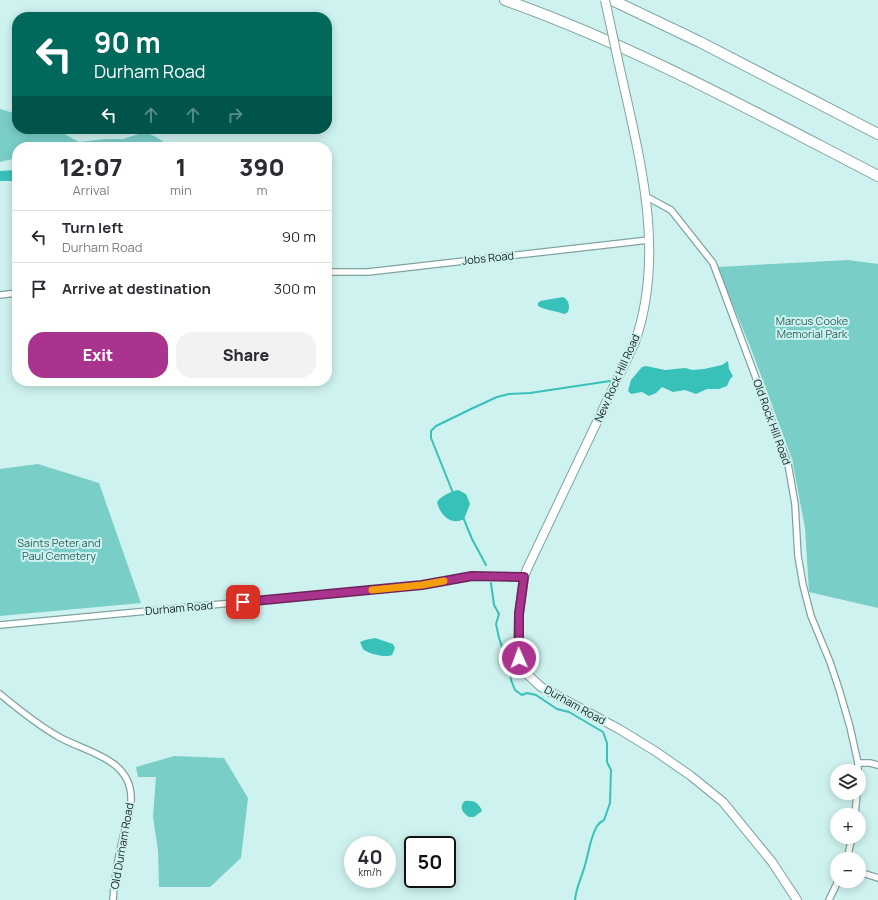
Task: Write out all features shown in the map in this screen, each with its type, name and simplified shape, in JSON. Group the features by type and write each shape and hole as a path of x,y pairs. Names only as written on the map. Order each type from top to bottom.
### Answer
{"highway":[{"path":"505,0 576,27 639,54 878,176"},
{"path":"612,0 700,42 878,134"}],"main road":[{"name":"New Rock Hill Road","path":"524,577 635,342 646,298 649,240 646,197 605,0"},
{"name":"Durham Road","path":"524,577 519,614 518,640 519,658 526,673 541,687 619,729 654,751 691,776 723,802 772,862 797,900"}],"street":[{"name":"Old Rock Hill Road","path":"646,197 671,210 713,264 788,464 795,504 798,556 803,585 811,616 830,662 850,728 858,763"},
{"name":"Jobs Road","path":"332,272 368,272 649,240"},
{"path":"0,295 12,294"},
{"name":"Durham Road","path":"0,625 422,585 472,576 524,577"},
{"name":"Old Durham Road","path":"0,694 59,737 106,758 125,775 130,787 131,801 118,859 113,900"},
{"path":"858,763 878,765"},
{"path":"866,874 878,878"},
{"path":"829,900 835,888"}],"green space":[{"path":"0,109 12,113 12,134 65,134 79,142 12,142 12,159 0,162"},
{"path":"139,134 149,134 164,142 79,142 105,139 123,139"},
{"name":"Marcus Cooke Memorial Park","path":"848,260 878,264 878,608 809,592 805,528 792,459 750,346 717,267"},
{"name":"Saints Peter and Paul Cemetery","path":"38,464 99,483 141,603 0,616 0,469"},
{"path":"174,756 224,758 248,798 241,858 210,887 159,887 158,851 153,817 156,777 138,777 136,767"}],"shaded area":[{"path":"12,170 12,181 0,181 0,171"},
{"path":"563,297 569,304 567,313 564,314 538,306 540,301"},
{"path":"728,361 729,369 733,376 727,386 719,389 707,389 696,394 685,390 673,392 662,387 656,393 649,396 642,392 631,394 628,391 631,380 642,367 646,366 665,370 685,368 692,370 722,365"},
{"path":"458,490 466,494 470,504 464,519 455,521 443,515 437,502 446,494"},
{"path":"375,638 393,644 395,648 392,655 377,655 363,649 360,642"},
{"path":"465,801 476,803 482,811 474,817 469,817 462,810 462,805"}],"waterway":[{"path":"453,493 431,438 431,431 436,426 497,397 509,394 530,393 610,381"},
{"path":"463,517 472,539 486,565"},
{"path":"491,583 494,605 499,614 496,624 499,638 515,690 522,695 527,693 536,695 557,709 569,712 603,732 607,743 607,762 611,770 610,803 604,820 598,825 593,835 575,900"}],"slow traffic":[{"path":"372,590 422,585 444,581"}],"route":[{"path":"243,602 422,585 472,576 524,577 519,614 519,658"}]}
